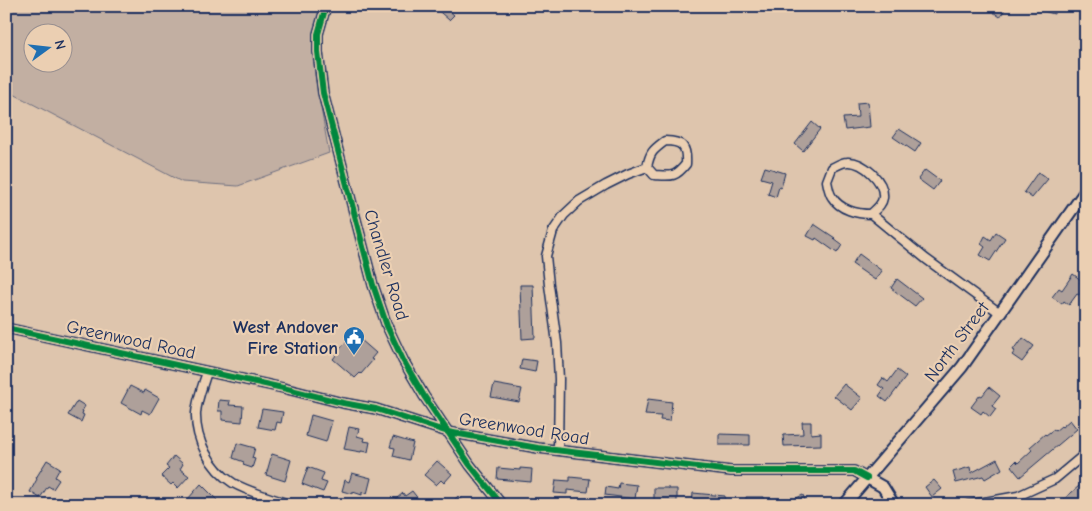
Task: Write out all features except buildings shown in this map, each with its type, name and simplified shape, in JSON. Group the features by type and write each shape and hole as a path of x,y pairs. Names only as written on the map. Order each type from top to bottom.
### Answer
{"main road":[{"name":"North Street","path":"844,505 962,367 1086,190"},
{"path":"867,478 883,487 894,505"}],"street":[{"name":"Chandler Road","path":"326,6 318,34 318,52 323,93 373,285 387,326 403,360 424,396 470,465 502,505"},
{"path":"676,141 683,145 686,154 686,164 678,174 668,176 654,174 647,167 653,150 665,142 676,141"},
{"path":"871,214 881,204 883,196 881,186 871,171 859,164 847,162 832,168 826,181 832,197 839,205 861,214 871,214 926,259 1000,313"},
{"path":"558,450 559,379 557,343 546,256 553,231 564,215 579,201 628,174 647,167"},
{"name":"Greenwood Road","path":"6,328 376,409 448,432 558,450 731,471 854,471 867,478"},
{"path":"207,372 196,414 204,451 225,477 232,482 291,505"},
{"path":"968,505 1018,496 1055,479 1086,452"}],"shaded area":[{"path":"8,6 323,6 315,75 329,153 238,186 182,182 6,90 6,11"}],"cycle path":[{"path":"326,6 318,34 318,52 323,93 373,285 387,326 403,360 424,396 470,465 502,505"},
{"path":"6,328 376,409 448,432 538,448 731,471 854,471 867,478"}],"place":[{"name":"West Andover Fire Station","path":"354,356"}]}
